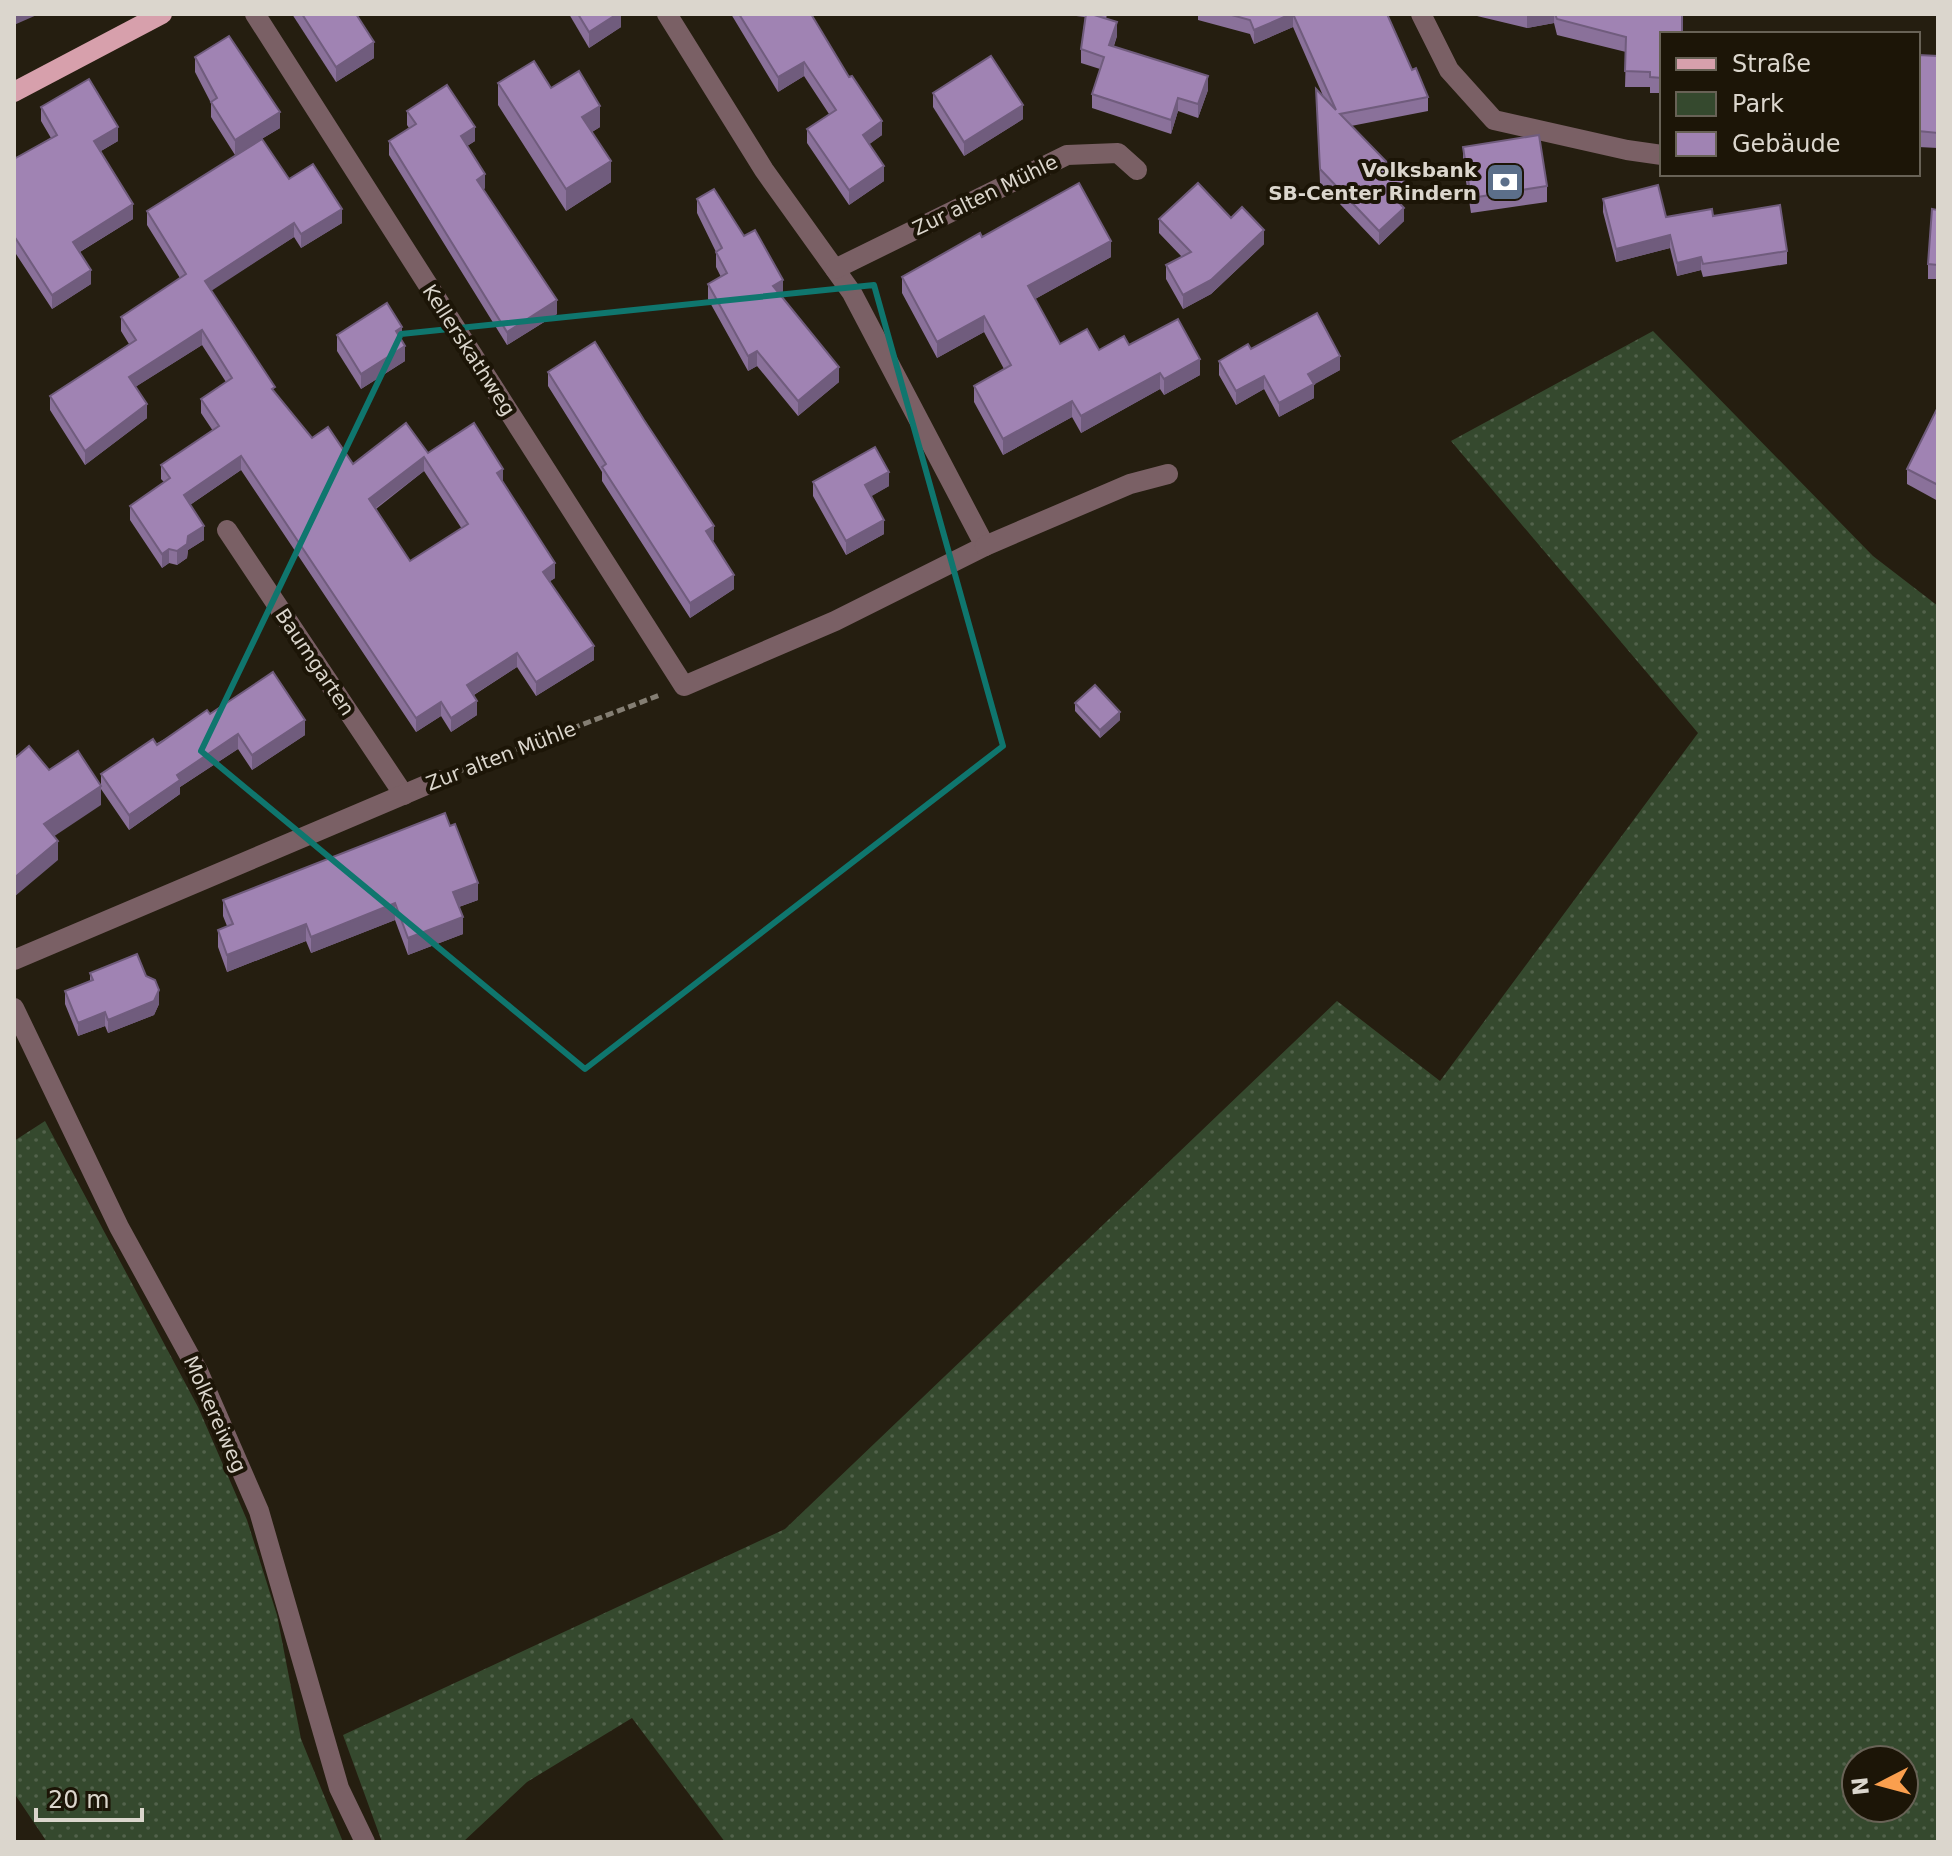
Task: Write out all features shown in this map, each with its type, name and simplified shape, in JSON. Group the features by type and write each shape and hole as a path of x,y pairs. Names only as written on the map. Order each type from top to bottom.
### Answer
{"main road":[{"path":"14,92 162,14"}],"street":[{"name":"Kellerskathweg","path":"255,14 684,686"},
{"path":"667,14 764,170 852,293 985,546"},
{"path":"1421,14 1449,70 1494,120 1660,155"},
{"name":"Zur alten Mühle","path":"835,269 1067,155 1118,153 1137,170"},
{"path":"684,686 835,621 985,546 1130,484 1168,474"},
{"name":"Baumgarten","path":"227,530 404,795"},
{"name":"Zur alten Mühle","path":"14,960 438,780"},
{"name":"Molkereiweg","path":"14,1008 119,1227 198,1371 259,1511 339,1788 365,1842"}],"path":[{"name":"Zur alten Mühle","path":"438,780 684,686"}],"highlighted area":[{"path":"874,285 1003,746 585,1069 201,751 401,334"}],"green space":[{"path":"1653,331 1873,556 1938,606 1938,1842 725,1842 632,1718 527,1782 463,1842 382,1842 343,1735 785,1529 1337,1001 1440,1081 1698,733 1451,441"},
{"path":"45,1121 198,1407 247,1520 277,1615 301,1739 343,1842 47,1842 14,1793 14,1141"}],"building":[{"path":"302,14 356,14 374,42 336,67"},
{"path":"578,14 617,14 589,32"},
{"path":"739,14 811,14 849,77 852,76 882,121 863,135 884,166 849,190 807,129 836,110 804,62 778,77"},
{"path":"1086,14 1117,22 1109,45 1208,76 1198,104 1178,98 1171,120 1092,94 1104,57 1081,49"},
{"path":"1228,14 1291,14 1254,30 1250,20"},
{"path":"1293,14 1387,14 1428,97 1340,114 1407,183 1393,196 1404,208 1379,231 1320,169 1316,89 1336,110"},
{"path":"1555,14 1682,14 1682,32 1660,32 1660,78 1650,77 1650,72 1625,71 1626,37 1557,19"},
{"path":"229,36 280,112 235,140 211,102 217,98 195,57"},
{"path":"1920,55 1938,56 1938,133 1920,131"},
{"path":"991,56 1023,105 964,142 933,93"},
{"path":"534,61 551,88 579,71 600,106 582,117 611,161 566,189 498,83"},
{"path":"89,79 118,127 94,141 133,204 73,242 91,270 52,295 16,239 14,241 14,159 57,135 41,107"},
{"path":"447,85 475,127 461,136 485,174 477,180 557,300 507,332 389,141 416,124 407,111"},
{"name":"Volksbank SB-Center Rindern","path":"1539,135 1547,186 1471,198 1463,147"},
{"path":"262,139 289,179 313,164 342,209 301,234 294,223 205,281 275,387 272,389 312,438 328,427 353,464 406,423 428,453 474,423 503,469 497,473 555,563 543,572 594,646 536,682 517,653 467,685 477,701 451,718 441,702 416,718 241,456 184,495 204,526 188,536 187,544 177,551 169,549 162,554 130,506 170,478 161,465 219,426 201,399 232,378 202,330 129,377 147,404 85,451 50,396 136,340 121,317 186,274 147,211","holes":["424,457 468,524 410,561 369,499"]},
{"path":"1079,183 1111,241 1028,286 1060,344 1087,329 1099,350 1124,336 1129,345 1178,319 1200,359 1164,379 1160,373 1081,416 1072,401 1003,439 974,386 1011,365 984,316 937,342 902,277"},
{"path":"1198,183 1231,218 1242,207 1264,230 1211,280 1183,295 1166,265 1191,252 1159,219"},
{"path":"1658,185 1666,217 1712,209 1713,216 1780,205 1787,251 1703,264 1701,257 1677,263 1670,235 1616,249 1603,199"},
{"path":"714,189 744,236 755,230 783,280 773,286 839,367 798,401 757,351 748,356 708,284 727,273 716,252 722,248 697,199"},
{"path":"1932,209 1938,210 1938,265 1928,264"},
{"path":"387,303 402,327 396,331 405,346 361,374 337,335"},
{"path":"1317,313 1340,356 1308,374 1314,384 1279,403 1264,376 1236,391 1219,361 1248,344 1251,349"},
{"path":"595,342 714,526 706,531 734,575 690,603 602,467 606,464 548,372"},
{"path":"1938,407 1938,485 1907,469"},
{"path":"875,447 889,472 865,485 884,520 846,541 813,482"},
{"path":"273,672 305,720 252,755 238,734 177,775 180,780 129,815 101,774 153,739 157,745 207,710 210,714"},
{"path":"1095,685 1120,712 1100,730 1075,703"},
{"path":"29,746 49,770 78,751 101,786 44,824 58,841 14,878 14,754 16,757"},
{"path":"445,813 450,826 455,824 478,883 453,892 463,917 408,938 395,903 311,937 306,924 227,955 218,930 233,924 223,900"},
{"path":"137,954 146,976 155,980 159,990 154,1001 108,1020 105,1012 78,1023 65,991 93,980 90,973"}],"place":[{"name":"Volksbank SB-Center Rindern","path":"1505,182"}]}
